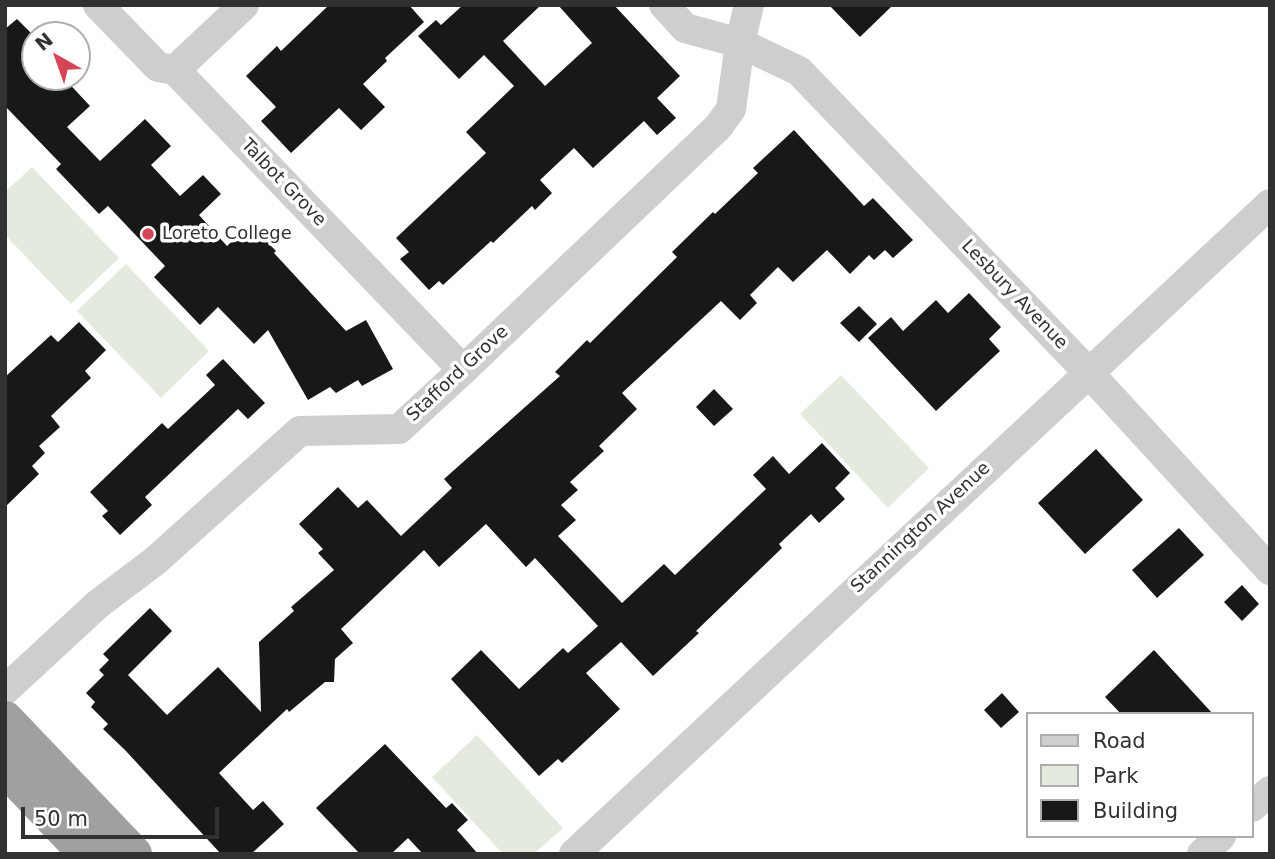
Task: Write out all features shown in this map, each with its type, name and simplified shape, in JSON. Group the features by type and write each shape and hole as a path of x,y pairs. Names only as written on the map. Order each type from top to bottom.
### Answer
{"highway":[{"path":"5,720 133,854"},
{"path":"5,767 89,854"}],"street":[{"name":"Talbot Grove","path":"98,5 158,67 175,70 463,370"},
{"path":"175,70 244,5"},
{"name":"Lesbury Avenue","path":"664,5 685,28 740,43 799,71 1088,372 1270,570"},
{"name":"Stafford Grove","path":"5,690 99,604 155,561 300,431 399,429 718,127 731,109 740,43 750,5"},
{"name":"Stannington Avenue","path":"574,854 1270,204"},
{"path":"1254,805 1270,791"},
{"path":"1202,854 1219,838"}],"green space":[{"path":"32,167 119,258 71,304 5,235 5,192"},
{"path":"126,264 209,351 161,398 77,311"},
{"path":"841,375 929,468 888,508 800,414"},
{"path":"477,735 563,828 534,854 503,854 432,777"}],"building":[{"path":"329,5 409,5 424,22 385,58 387,61 363,84 385,107 361,130 339,108 291,153 261,121 276,107 246,76 277,46 281,51"},
{"path":"463,5 541,5 503,41 545,86 592,43 558,5 614,5 680,76 657,98 676,118 657,135 644,121 593,168 574,148 540,180 552,193 535,210 532,206 443,285 439,281 429,290 400,259 409,252 396,238 486,153 466,132 514,86 484,55 459,79 418,36 436,20 441,25"},
{"path":"829,5 893,5 860,37"},
{"path":"17,19 21,23 21,91 76,91 90,106 67,127 100,161 145,119 171,146 151,165 180,196 203,175 221,194 199,215 227,246 250,224 346,331 366,320 393,369 362,386 358,380 336,393 330,387 308,400 268,330 254,344 218,307 200,325 154,277 165,266 108,206 99,214 56,169 61,164 5,106 5,29"},
{"path":"794,130 864,206 873,198 913,240 893,258 885,250 874,260 869,255 850,274 827,250 793,282 778,267 750,295 757,303 740,320 721,301 622,393 637,409 599,446 604,451 570,482 578,490 561,505 576,520 558,536 622,603 664,564 675,575 766,489 753,475 773,456 789,474 822,443 850,473 835,488 845,499 819,523 811,514 779,544 782,548 653,676 621,642 586,673 620,709 562,763 558,759 539,776 451,679 481,650 519,689 563,648 568,653 598,626 535,558 526,567 486,524 439,567 424,550 341,629 353,643 335,659 334,682 325,682 289,712 287,709 219,773 253,810 263,801 284,824 251,854 221,854 103,729 108,724 91,707 95,702 86,693 104,675 99,670 109,660 103,654 150,608 172,631 128,675 167,715 218,667 261,712 259,642 294,611 291,607 334,570 318,553 323,549 299,524 338,487 358,508 367,500 401,536 452,488 444,479 560,376 555,372 587,340 590,343 677,257 672,252 758,173 753,168"},
{"path":"969,293 1001,327 989,339 1000,351 936,411 868,338 891,317 903,331 936,300 948,313"},
{"path":"859,306 877,324 859,342 840,323"},
{"path":"79,322 106,350 85,371 91,378 51,416 60,427 39,446 45,453 32,466 39,474 5,507 5,377 51,335 58,342"},
{"path":"223,359 265,403 248,419 238,409 145,497 152,505 120,535 102,516 108,511 90,492 162,423 168,429 215,385 206,375"},
{"path":"714,389 733,409 714,426 696,407"},
{"path":"1096,449 1143,500 1085,554 1038,503"},
{"path":"1179,528 1204,555 1157,598 1132,570"},
{"path":"1242,585 1259,604 1242,621 1224,602"},
{"path":"1154,650 1211,712 1119,712 1105,697"},
{"path":"1002,693 1019,712 1001,728 984,710"},
{"path":"385,744 446,808 452,803 468,820 457,830 478,854 423,854 408,838 391,854 360,854 316,808"}],"place":[{"name":"Loreto College","path":"148,234"}]}
